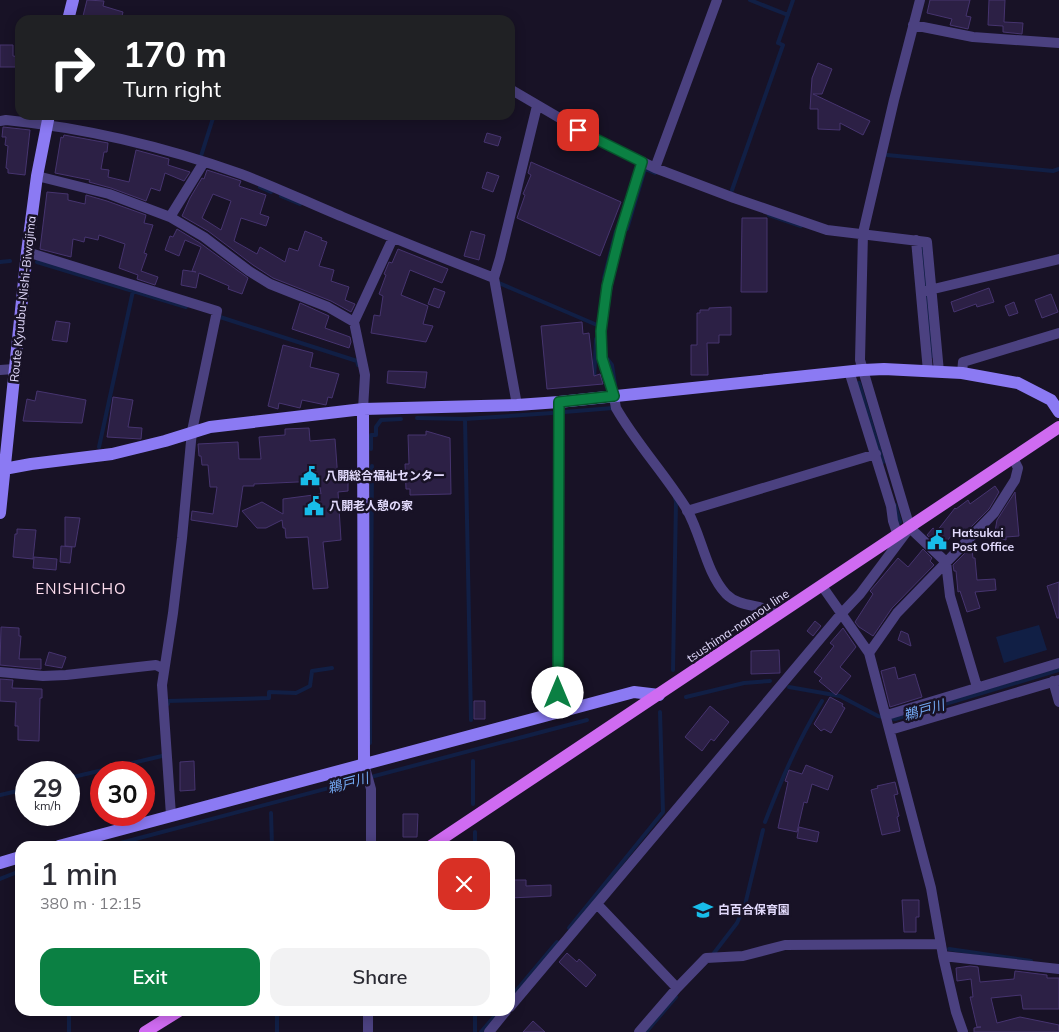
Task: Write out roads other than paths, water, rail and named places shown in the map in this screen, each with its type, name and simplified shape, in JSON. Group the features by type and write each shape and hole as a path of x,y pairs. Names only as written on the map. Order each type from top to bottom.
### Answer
{"main road":[{"name":"tsushima-nannou line","path":"438,841 1059,427"},
{"path":"145,1032 171,1016"}],"street":[{"path":"69,15 72,0"},
{"path":"655,168 717,0"},
{"path":"920,0 863,233 860,360 910,528 946,562 950,596 977,688"},
{"path":"913,25 973,37 1059,43"},
{"path":"515,92 592,138 655,168 734,198 827,230 926,242 926,291 934,372"},
{"path":"517,405 494,278 537,106"},
{"path":"0,121 15,120"},
{"name":"Route Kyuubu-Nishi-Biwajima","path":"0,513 2,469 26,252 37,176 48,120"},
{"path":"52,120 204,162 243,175 494,278"},
{"path":"170,217 204,162"},
{"path":"642,162 621,230 607,286 601,331 602,358 616,408 671,485 687,511 716,581 727,595 738,603 772,611 778,615"},
{"path":"37,176 109,194 170,217 204,237 249,271 270,284 328,307 354,322"},
{"path":"370,841 370,786 365,768 363,409 365,375 354,322 393,238"},
{"path":"26,252 217,311 192,431 182,538 162,685 171,815"},
{"path":"926,291 1059,260"},
{"path":"962,373 963,362 1059,333"},
{"path":"0,370 14,369"},
{"path":"2,469 112,454 210,427 363,409 559,402 863,370 962,373 1018,383 1051,400 1059,412"},
{"path":"849,371 876,454 891,506 892,521 898,536"},
{"path":"558,712 559,402"},
{"path":"687,511 876,454"},
{"path":"869,653 897,613 994,513 1006,497 1015,480 1018,468 1012,458"},
{"path":"515,1001 841,614 860,594 910,528"},
{"path":"822,586 869,653 931,888 943,956 956,1012 963,1032"},
{"path":"889,723 977,688 1059,663"},
{"path":"0,672 43,676 156,665 164,669"},
{"path":"889,723 1056,681 1059,702"},
{"path":"77,841 171,815 365,768 634,692 659,695"},
{"path":"0,863 15,858"},
{"path":"597,904 677,988"},
{"path":"639,1032 706,958 743,956 785,945 941,944"},
{"path":"943,956 1059,969"},
{"path":"368,1016 368,1032"},
{"path":"489,1032 502,1016"}],"water":[{"path":"1039,625 1047,650 1004,663 996,637"}],"waterway":[{"path":"750,0 788,15"},
{"path":"732,190 783,45 778,43 793,0"},
{"path":"201,156 212,120"},
{"path":"887,155 1053,171 1059,169"},
{"path":"627,229 645,169 655,173"},
{"path":"260,187 271,192"},
{"path":"281,196 300,204"},
{"path":"769,215 801,226"},
{"path":"604,278 616,231"},
{"path":"922,246 926,287"},
{"path":"0,262 10,261"},
{"path":"37,262 186,307"},
{"path":"499,283 597,325"},
{"path":"99,447 133,291"},
{"path":"926,294 932,356"},
{"path":"220,317 357,361 358,365"},
{"path":"594,380 596,339"},
{"path":"605,356 612,365 615,384"},
{"path":"859,383 883,462"},
{"path":"564,412 613,408 614,410"},
{"path":"417,418 465,419 552,413"},
{"path":"371,449 371,435 376,435 376,427 381,420 401,419"},
{"path":"465,419 471,720"},
{"path":"370,743 372,466"},
{"path":"673,670 675,498"},
{"path":"895,505 900,522"},
{"path":"168,704 168,701 269,698 269,692 296,693 310,686 312,671 332,668"},
{"name":"鵜戸川","path":"789,687 840,696 878,716 895,719 1059,670"},
{"name":"鵜戸川","path":"686,697 744,683 770,681"},
{"path":"765,822 791,760 822,701"},
{"path":"569,928 663,812 660,712"},
{"name":"鵜戸川","path":"128,841 587,720"},
{"path":"80,775 162,756"},
{"path":"473,761 473,804"},
{"path":"0,795 15,792"},
{"path":"271,813 272,841"},
{"path":"714,953 737,923 745,905 763,830"},
{"path":"475,832 475,841"},
{"name":"鵜戸川","path":"0,879 15,873"},
{"path":"515,992 557,942"},
{"path":"949,949 1031,961"},
{"path":"646,1032 676,997"},
{"path":"69,1016 69,1032"},
{"path":"277,1016 277,1032"},
{"path":"475,1016 475,1032"},
{"path":"481,1032 495,1016"}],"place":[{"name":"八開総合福祉センター","path":"310,476"},
{"name":"八開老人憩の家","path":"314,506"},
{"name":"Hatsukai Post Office","path":"937,540"},
{"name":"白百合保育園","path":"703,910"}],"district":[{"name":"ENISHICHO","path":"81,589"}]}
